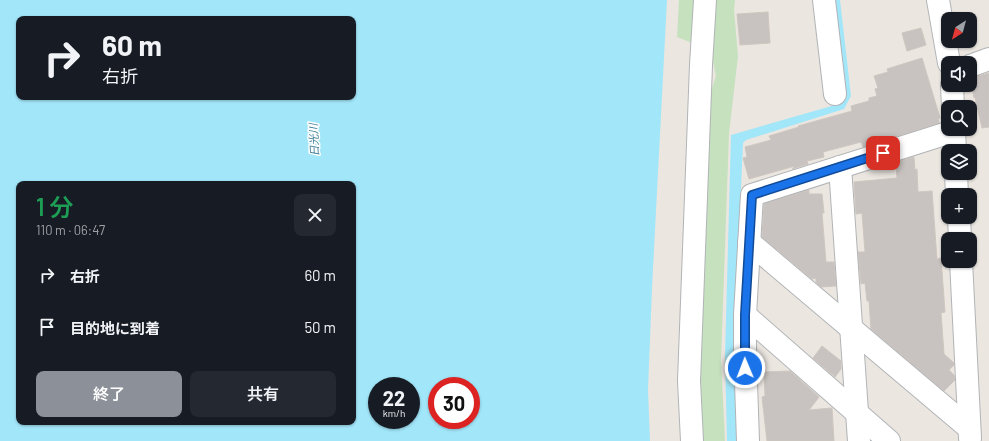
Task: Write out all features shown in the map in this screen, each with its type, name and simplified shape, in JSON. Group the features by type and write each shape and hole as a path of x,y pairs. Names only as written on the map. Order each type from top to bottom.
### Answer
{"street":[{"path":"692,441 690,381 701,65 705,0"},
{"path":"824,0 835,94"},
{"path":"938,0 948,56"},
{"path":"977,63 989,59"},
{"path":"748,441 745,315 752,195 840,167 954,137"},
{"path":"840,167 859,441"},
{"path":"749,242 850,328 970,435"},
{"path":"961,268 970,435"},
{"path":"745,315 889,441"}],"green space":[{"path":"679,0 698,0 695,44 677,37"},
{"path":"712,0 735,0 734,10 738,56 729,133 721,360 725,441 699,441 696,379 707,104 716,76 710,45"}],"water":[{"name":"日光川","path":"0,0 667,0 648,390 650,441 0,441"},
{"path":"833,0 840,0 851,96 844,109 746,140 743,143 734,350 738,441 727,441 725,356 731,135 835,105"}],"building":[{"path":"768,12 770,43 740,45 737,14"},
{"path":"921,28 926,45 907,51 902,33"},
{"path":"922,58 940,118 938,119 939,123 863,147 861,142 823,152 824,157 807,161 808,164 792,169 795,166 749,179 743,158 747,157 745,147 771,140 769,136 799,127 798,126 852,111 851,106 869,101 869,98 877,96 875,89 878,88 874,76 888,72 887,69"},
{"path":"989,73 989,127 982,128 977,100 975,97 974,98 973,92 977,92 977,76"},
{"path":"914,157 915,170 917,169 918,192 932,191 937,259 941,258 945,312 941,313 944,354 954,363 949,370 954,375 955,380 944,391 871,329 869,301 867,301 865,283 861,284 858,252 865,252 862,213 856,214 854,182 897,178 896,162"},
{"path":"809,190 809,194 822,194 826,262 834,262 836,286 821,287 816,282 816,278 812,279 762,237 764,204"},
{"path":"822,346 841,361 841,369 835,377 813,358"},
{"path":"790,371 819,397 809,410 832,408 834,441 767,441 762,397 765,396 764,372"}],"route":[{"path":"745,368 745,315 752,195 883,153"}]}
